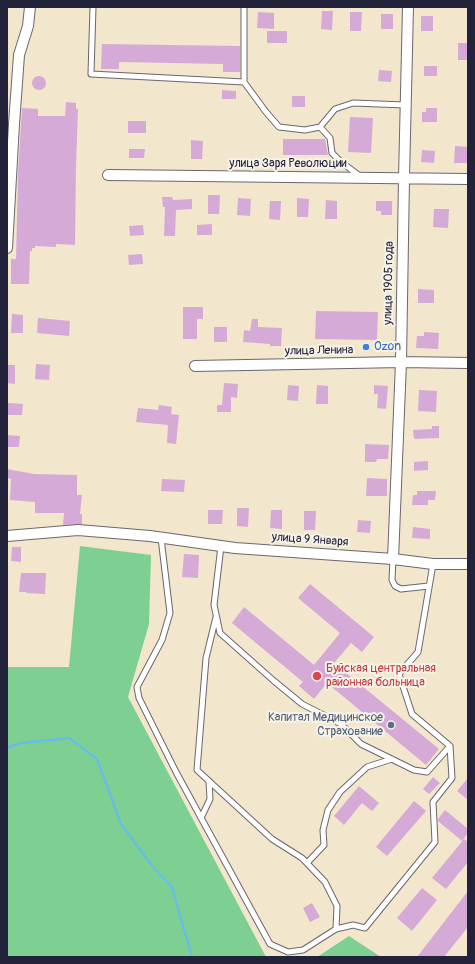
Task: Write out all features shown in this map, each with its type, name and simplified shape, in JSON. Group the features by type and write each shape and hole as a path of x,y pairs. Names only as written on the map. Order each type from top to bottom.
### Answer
{"street":[{"path":"7,248 10,124 19,55 28,26 30,7"},
{"name":"улица 1905 года","path":"394,559 401,362 408,7"},
{"name":"улица Заря Революции","path":"108,175 468,180"},
{"name":"улица Ленина","path":"194,366 401,362 468,363"},
{"name":"улица 9 Января","path":"7,536 78,530 150,536 221,546 394,559 433,564 468,564"}],"lane":[{"path":"94,7 91,74 244,82"},
{"path":"244,7 244,82 279,127 305,130 320,127 336,109 353,103 405,105"},
{"path":"320,127 330,138 332,153 361,178"},
{"path":"161,538 170,613 162,640 137,687 139,698 176,772 270,944 288,952 303,950 336,929 353,925 365,928 436,842 433,802 452,778 450,746 412,714 399,674 418,652 433,564"},
{"path":"221,546 214,605 220,633 274,681 302,704 341,724 361,744 414,770 427,772 450,746"},
{"path":"394,559 392,580 395,586 401,589 429,586"},
{"path":"216,616 206,658 197,770 272,839 302,858 325,882 337,906 336,929"},
{"path":"307,864 324,844 323,830 328,810 340,792 367,767 392,759"},
{"path":"201,818 210,799 209,781"}],"green space":[{"path":"80,546 151,555 149,624 128,697 266,957 7,957 7,667 69,667"},
{"path":"349,936 381,957 317,957"}],"building":[{"path":"322,11 333,11 332,30 321,29"},
{"path":"258,12 274,13 274,29 257,28"},
{"path":"350,12 362,12 361,31 350,31"},
{"path":"381,14 393,14 393,29 381,29"},
{"path":"421,16 433,16 433,31 421,31"},
{"path":"267,31 287,31 287,43 267,43"},
{"path":"458,43 468,43 468,60 458,60"},
{"path":"102,44 240,46 240,72 223,72 223,64 119,62 119,69 101,69"},
{"path":"424,66 437,66 437,76 424,76"},
{"path":"379,70 392,71 391,82 378,81"},
{"path":"36,76 42,76 46,80 46,86 42,90 36,90 32,86 32,80"},
{"path":"222,90 236,91 236,99 222,99"},
{"path":"292,96 305,96 305,107 292,107"},
{"path":"66,102 76,103 76,109 78,109 75,245 56,244 56,247 35,246 35,248 32,248 32,251 30,251 29,284 11,284 11,259 16,259 18,173 22,108 38,109 38,116 65,116"},
{"path":"426,108 437,108 437,122 422,122 422,112 426,112"},
{"path":"350,117 373,118 371,153 348,152"},
{"path":"128,121 146,121 146,133 128,133"},
{"path":"283,139 325,139 328,155 283,155"},
{"path":"191,140 203,141 202,159 191,159"},
{"path":"455,146 468,147 468,163 454,163"},
{"path":"129,149 145,149 144,158 129,158"},
{"path":"422,150 435,151 434,163 421,162"},
{"path":"208,195 220,195 219,214 208,214"},
{"path":"162,197 172,197 173,200 192,199 192,209 176,210 175,236 164,236 165,207 163,207"},
{"path":"238,198 251,199 250,216 237,215"},
{"path":"297,198 309,199 308,217 297,217"},
{"path":"326,200 337,201 337,219 325,219"},
{"path":"270,201 281,201 280,220 269,219"},
{"path":"376,201 392,201 392,215 381,215 381,211 376,211"},
{"path":"434,209 449,209 448,228 433,227"},
{"path":"212,224 212,235 197,235 197,225"},
{"path":"143,225 144,235 130,236 129,226"},
{"path":"142,254 143,264 129,265 128,255"},
{"path":"418,289 434,290 434,303 418,303"},
{"path":"183,307 203,307 203,319 197,319 197,339 183,339"},
{"path":"316,311 378,312 377,340 315,339"},
{"path":"12,314 23,315 23,333 11,333"},
{"path":"38,318 70,321 69,336 37,333"},
{"path":"252,319 258,319 258,327 282,328 281,346 243,342 244,330 250,331"},
{"path":"214,327 227,327 227,342 214,342"},
{"path":"424,332 439,333 438,349 416,348 417,336 424,336"},
{"path":"36,364 50,365 49,380 35,379"},
{"path":"7,365 15,365 15,384 7,383"},
{"path":"224,383 238,384 237,398 231,397 231,412 217,412 217,405 222,405"},
{"path":"288,385 299,386 298,401 287,400"},
{"path":"317,385 328,386 328,404 316,404"},
{"path":"374,385 388,386 386,409 377,408 378,394 374,394"},
{"path":"419,390 437,391 436,412 418,411"},
{"path":"8,403 23,404 22,415 8,415"},
{"path":"159,405 172,407 171,414 179,415 176,444 167,443 168,425 136,422 138,408 158,410"},
{"path":"432,426 439,426 439,438 414,439 413,430 432,429"},
{"path":"7,435 20,436 19,447 7,447"},
{"path":"365,444 389,445 388,459 377,459 376,462 365,462"},
{"path":"428,461 428,470 414,471 414,462"},
{"path":"7,469 34,474 77,475 77,495 82,495 80,514 82,514 82,524 63,525 64,513 35,513 35,502 10,500 11,479 7,478"},
{"path":"367,478 387,479 387,496 366,496"},
{"path":"162,479 185,480 184,492 161,491"},
{"path":"417,491 436,491 435,500 428,500 428,505 412,505 413,495 417,495"},
{"path":"237,508 249,508 248,527 237,526"},
{"path":"208,510 223,510 222,524 208,524"},
{"path":"271,510 282,510 282,529 270,528"},
{"path":"304,511 316,511 315,530 304,530"},
{"path":"358,520 371,521 370,533 357,532"},
{"path":"413,527 430,529 430,539 412,538"},
{"path":"12,547 21,547 21,562 11,561"},
{"path":"184,554 199,555 198,578 182,577"},
{"path":"21,573 46,573 45,594 19,592"},
{"path":"310,584 374,637 362,652 351,643 334,663 439,749 426,765 327,683 314,699 299,686 303,682 232,623 244,607 314,665 340,633 298,598"},
{"path":"433,777 440,783 429,794 423,789"},
{"path":"468,778 468,800 457,791"},
{"path":"359,786 379,803 372,811 362,803 344,825 334,816"},
{"path":"414,801 426,811 387,856 376,847"},
{"path":"445,810 468,829 468,833 462,841 438,821"},
{"path":"464,839 468,842 468,862 446,889 432,878"},
{"path":"422,888 437,900 412,931 397,918"},
{"path":"468,891 468,927 444,957 417,957"},
{"path":"312,903 320,917 310,922 303,908"}],"waterway":[{"path":"7,748 21,743 69,738 97,759 121,824 152,866 172,887 192,957"}],"place":[{"name":"Ozon","path":"366,347"},
{"name":"Буйская центральная районная больница","path":"317,676"},
{"name":"Капитал Медицинское Страхование","path":"391,725"}]}
